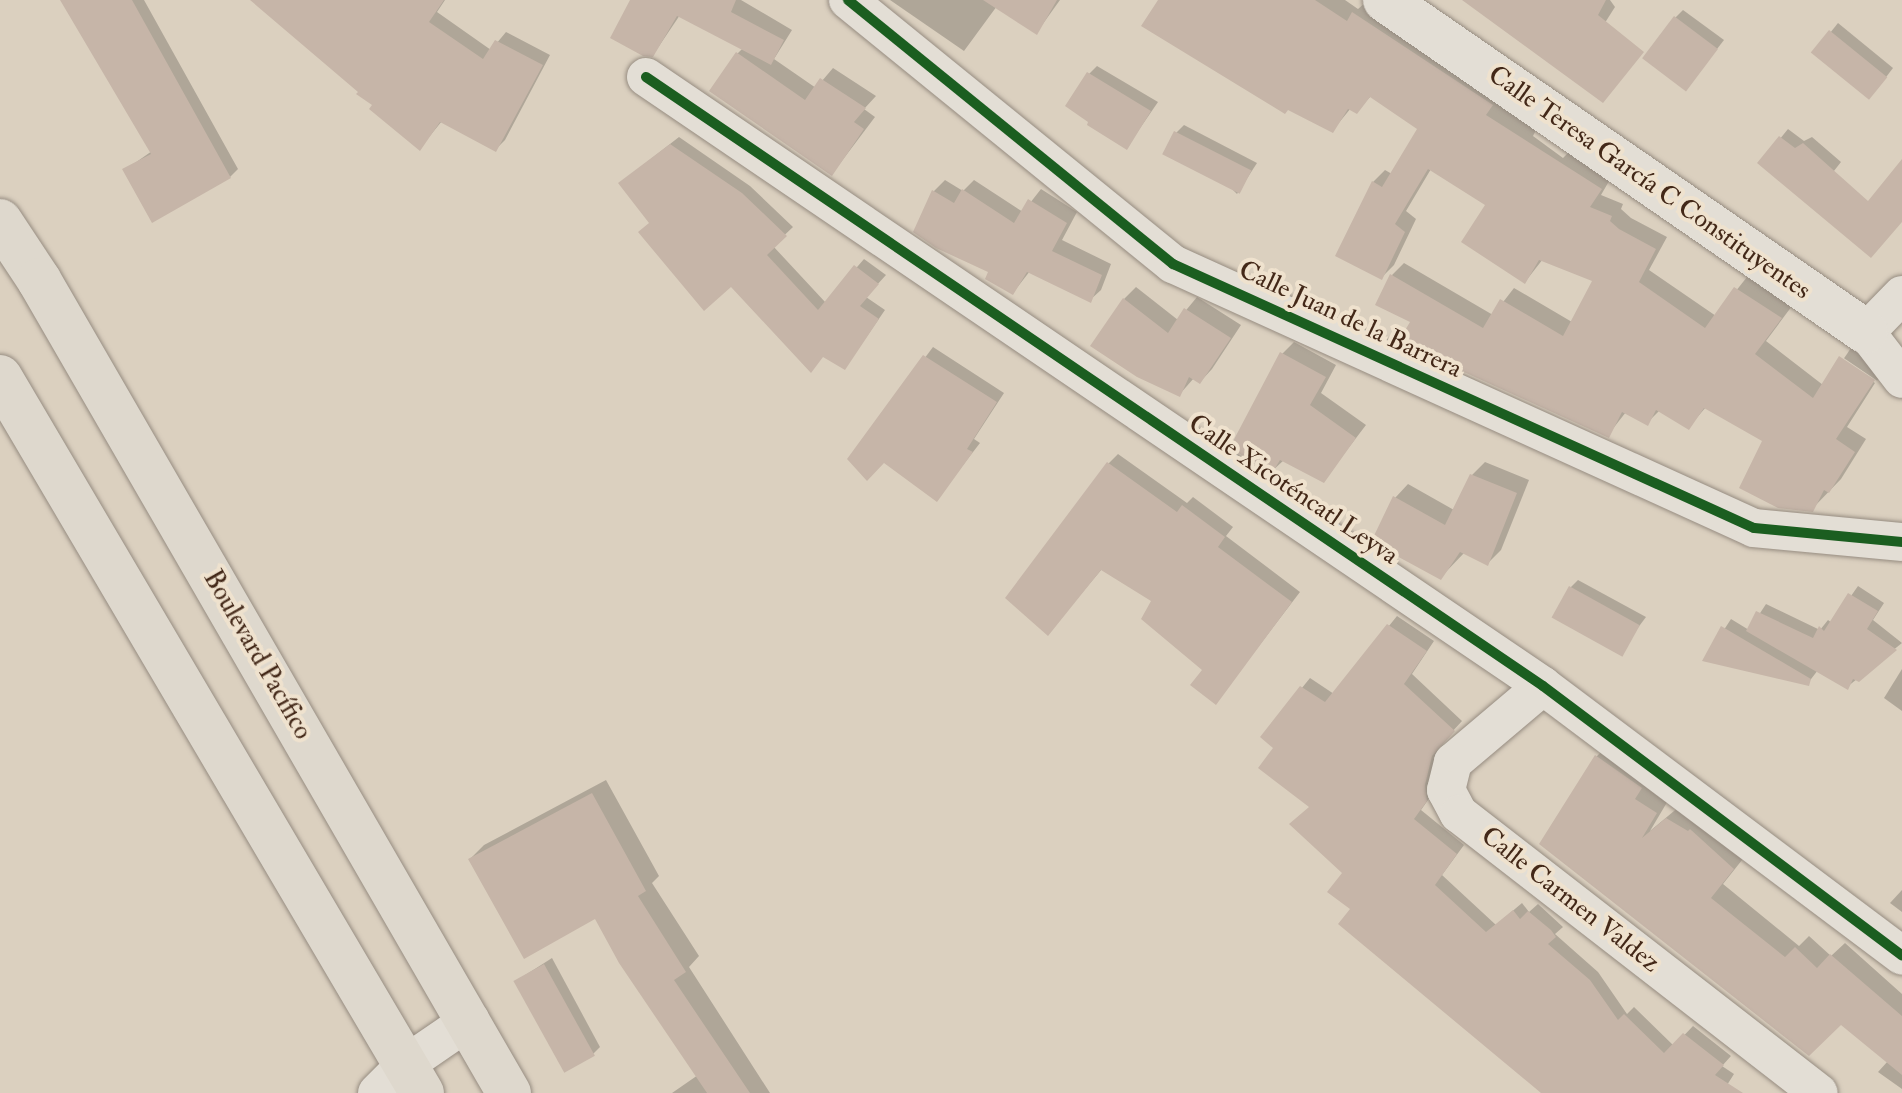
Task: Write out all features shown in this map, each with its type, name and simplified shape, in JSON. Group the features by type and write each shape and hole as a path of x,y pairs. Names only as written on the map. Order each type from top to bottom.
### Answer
{"main road":[{"name":"Boulevard Pacífico","path":"0,221 39,280 470,1020 509,1093"},
{"path":"0,377 402,1083"}],"street":[{"name":"Calle Juan de la Barrera","path":"848,0 1173,264 1754,528 1902,542"},
{"name":"Calle Teresa García C Constituyentes","path":"1385,0 1866,332 1902,379"},
{"name":"Calle Xicoténcatl Leyva","path":"646,77 1543,686 1902,956"},
{"path":"1866,332 1902,295"},
{"name":"Calle Carmen Valdez","path":"1543,686 1453,762 1446,790 1459,814 1819,1093"},
{"path":"402,1083 470,1020"}],"building":[{"path":"60,0 132,0 231,178 152,223 122,169 151,154"},
{"path":"250,0 444,0 429,22 483,59 495,40 543,65 496,152 440,122 420,151 369,109 372,105 356,94 358,92"},
{"path":"630,0 736,0 731,12 784,40 771,65 677,16 653,57 643,56 610,38"},
{"path":"983,0 1057,0 1037,35"},
{"path":"1158,0 1315,0 1347,21 1352,12 1493,105 1486,115 1602,189 1590,207 1612,216 1610,221 1619,229 1656,249 1639,282 1705,328 1734,287 1782,318 1755,354 1813,398 1839,356 1875,380 1836,439 1855,452 1829,493 1824,490 1813,512 1778,508 1739,488 1762,441 1704,408 1689,430 1656,410 1648,426 1622,412 1609,438 1398,342 1410,322 1375,305 1390,274 1483,328 1500,299 1563,336 1592,281 1539,260 1525,284 1461,242 1485,205 1428,169 1395,224 1405,232 1382,280 1335,256 1372,181 1382,187 1417,129 1370,97 1357,114 1348,109 1333,133 1288,110 1285,114 1141,26"},
{"path":"1462,0 1606,0 1598,15 1644,52 1603,103"},
{"path":"1674,16 1718,49 1686,91 1642,58"},
{"path":"1829,30 1887,77 1869,100 1811,53"},
{"path":"736,52 805,100 820,78 866,108 854,122 864,129 832,176 709,91"},
{"path":"1087,72 1151,111 1127,150 1087,125 1088,122 1065,106"},
{"path":"1174,131 1252,170 1240,194 1162,154"},
{"path":"1779,136 1795,148 1803,143 1868,201 1902,159 1902,222 1871,258 1757,163"},
{"path":"670,144 742,193 787,236 767,255 818,310 854,265 879,284 860,306 879,319 845,370 823,357 811,373 731,287 704,311 638,232 649,223 618,183"},
{"path":"962,189 1014,223 1028,199 1067,223 1052,251 1102,275 1091,303 1027,272 1013,295 985,279 988,272 936,248 913,232 932,190 954,203"},
{"path":"1123,298 1168,333 1184,308 1231,338 1200,384 1189,377 1180,397 1137,377 1090,346"},
{"path":"1280,352 1326,377 1310,405 1356,438 1324,483 1280,460 1271,475 1230,447"},
{"path":"923,355 997,402 967,449 973,452 937,502 884,463 867,481 847,459"},
{"path":"1107,462 1177,512 1182,505 1225,537 1218,547 1292,602 1216,705 1190,685 1202,670 1141,619 1151,601 1101,570 1048,636 1005,598"},
{"path":"1470,474 1517,493 1488,566 1460,552 1441,580 1371,542 1393,496 1445,525"},
{"path":"1569,586 1640,625 1622,657 1552,617"},
{"path":"1848,593 1878,611 1867,629 1897,650 1859,682 1853,679 1848,690 1746,631 1756,611 1813,638 1819,626 1824,631"},
{"path":"1387,624 1427,651 1404,684 1455,731 1432,756 1425,785 1427,801 1414,819 1457,854 1435,885 1486,932 1513,910 1520,919 1528,911 1551,930 1556,937 1548,944 1590,980 1618,1020 1624,1014 1664,1053 1683,1033 1724,1065 1715,1075 1743,1093 1541,1093 1338,924 1350,909 1327,892 1342,873 1289,824 1309,807 1258,768 1273,748 1260,737 1300,686 1325,702"},
{"path":"1721,626 1811,679 1809,686 1702,661"},
{"path":"1595,755 1642,788 1635,799 1657,813 1642,838 1666,818 1688,831 1690,829 1734,869 1711,898 1785,957 1795,947 1817,968 1830,954 1902,1016 1902,1075 1841,1025 1809,1056 1539,844"},
{"path":"592,793 646,891 638,896 686,972 674,980 750,1093 707,1093 619,963 595,919 524,959 468,859"},
{"path":"544,964 595,1056 564,1073 513,981"}],"cycle path":[{"path":"848,0 1173,264 1754,528 1902,542"},
{"path":"646,77 1543,686 1902,956"}]}
